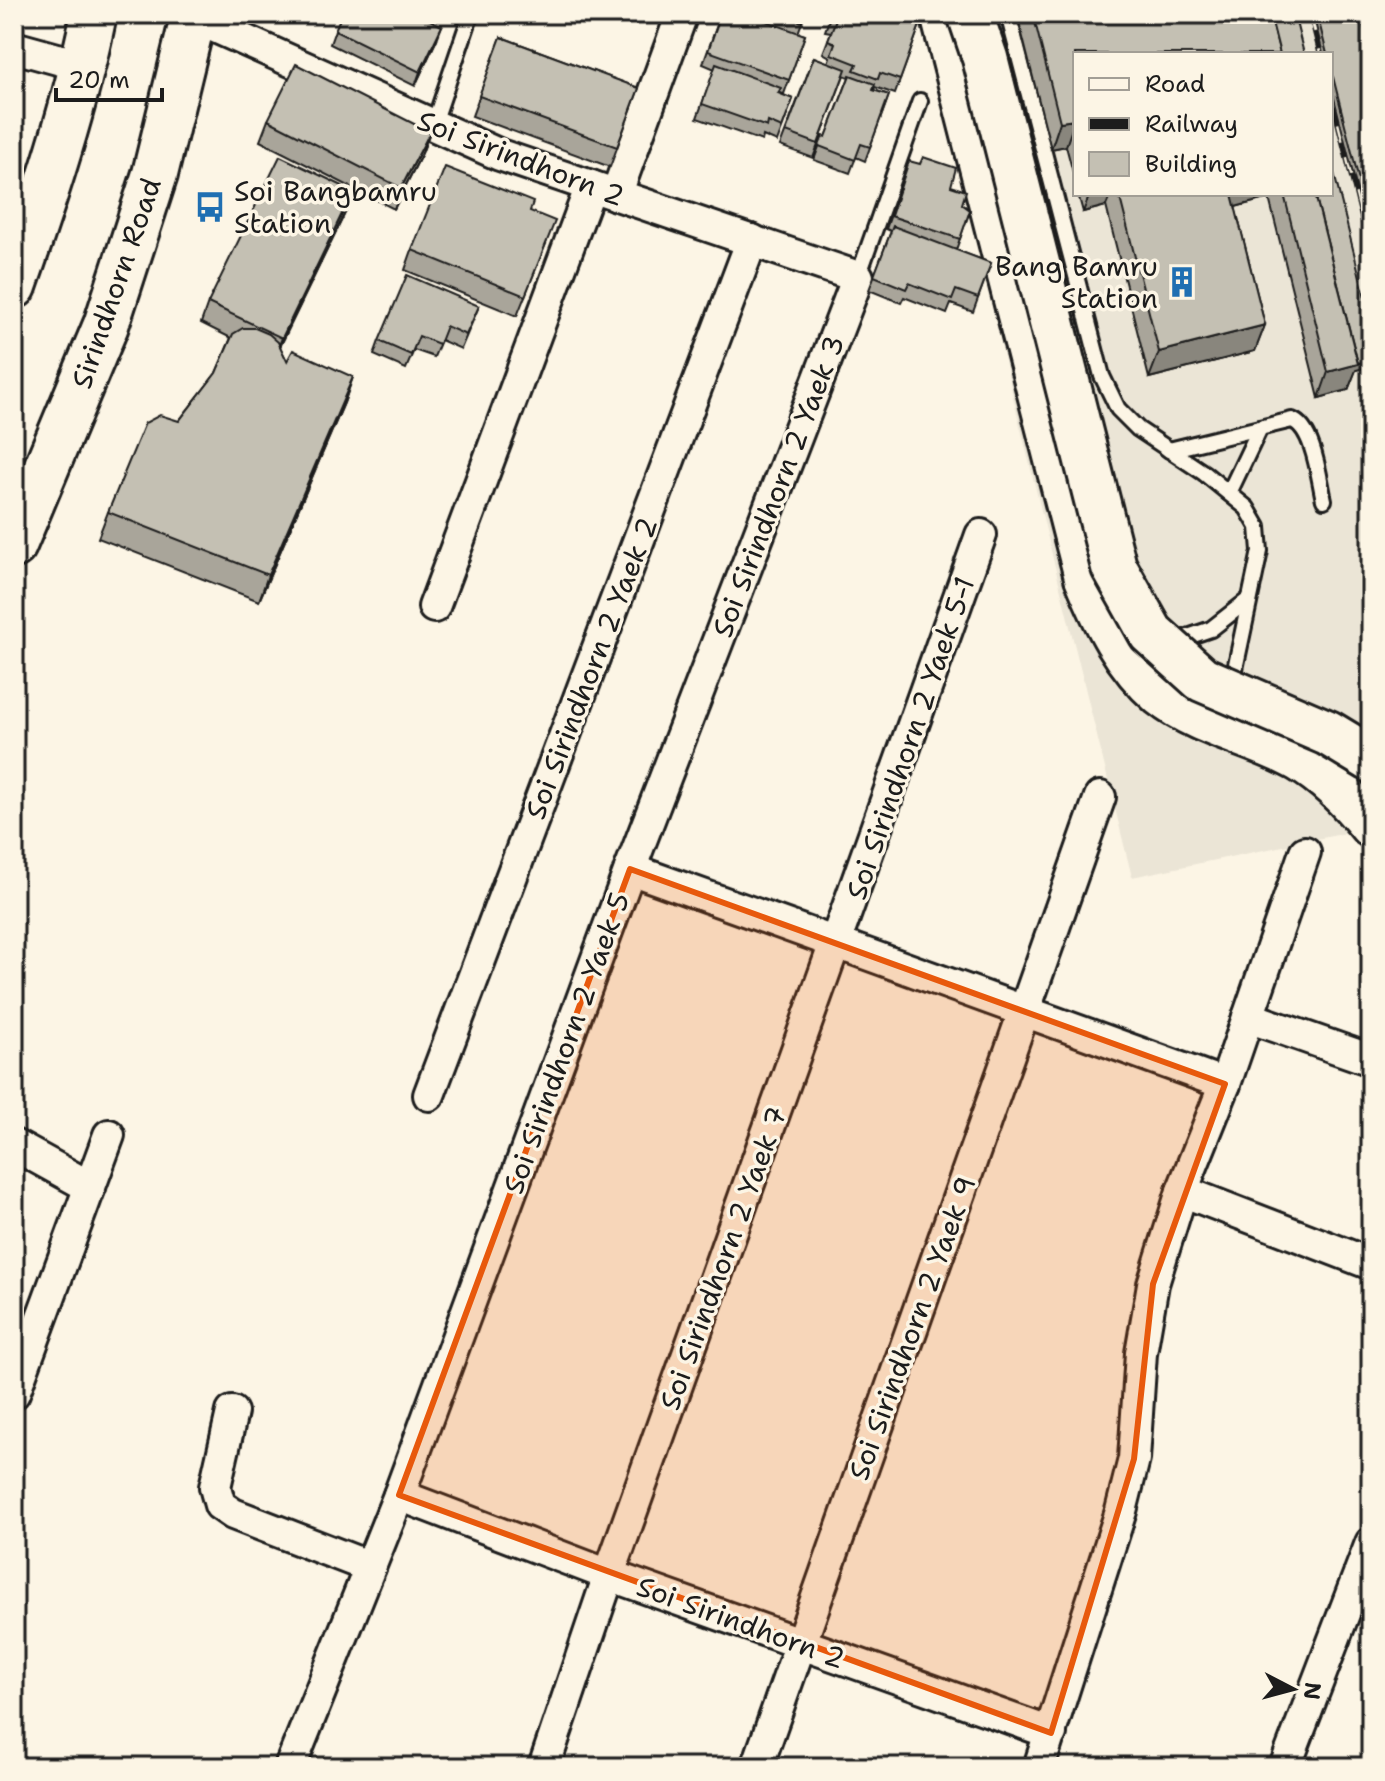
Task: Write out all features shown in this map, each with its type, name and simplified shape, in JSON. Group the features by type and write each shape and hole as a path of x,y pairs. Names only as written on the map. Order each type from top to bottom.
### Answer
{"main road":[{"path":"14,286 50,183 83,66 94,14"},
{"name":"Sirindhorn Road","path":"14,545 106,325 155,174 194,16"},
{"path":"949,20 1086,577 1106,627 1160,694 1186,711 1298,760 1339,789 1371,826"},
{"path":"949,20 989,73 1114,567 1151,633 1202,679 1328,733 1371,759"}],"street":[{"path":"434,607 604,191 682,14"},
{"name":"Soi Sirindhorn 2","path":"194,16 500,155 858,277"},
{"path":"14,47 83,66"},
{"name":"Soi Sirindhorn 2 Yaek 2","path":"429,1095 752,240"},
{"name":"Soi Sirindhorn 2 Yaek 3","path":"630,869 858,277"},
{"name":"Soi Sirindhorn 2 Yaek 5-1","path":"838,942 981,535"},
{"name":"Soi Sirindhorn 2 Yaek 9","path":"757,1767 1100,797"},
{"path":"1039,1767 1121,1511 1134,1459 1143,1339 1153,1284 1182,1191 1225,1084 1305,852"},
{"name":"Soi Sirindhorn 2 Yaek 5","path":"290,1767 399,1495 630,869 1225,1084"},
{"name":"Soi Sirindhorn 2 Yaek 7","path":"544,1767 609,1575 838,942"},
{"path":"1248,1017 1371,1060"},
{"path":"14,1393 109,1135"},
{"path":"14,1145 90,1187"},
{"path":"1182,1191 1371,1264"},
{"path":"232,1412 215,1487 220,1505 233,1514 370,1567"},
{"name":"Soi Sirindhorn 2","path":"399,1495 609,1575 1051,1733"},
{"path":"1285,1767 1371,1543"}],"lane":[{"path":"433,126 471,14"},
{"path":"1008,14 1102,376 1118,409 1138,429 1247,508 1258,527 1260,551 1230,692 1231,710 1243,736"},
{"name":"Soi Sirindhorn 2 Yaek 3","path":"858,277 920,101"},
{"path":"1169,450 1292,420 1301,423 1308,434 1324,500"},
{"path":"1229,493 1260,428"},
{"path":"1106,627 1138,642 1168,644 1211,629 1248,600"}],"highlighted area":[{"path":"630,869 1225,1084 1153,1284 1134,1459 1051,1733 399,1495"}],"shaded area":[{"path":"917,14 1371,14 1371,828 1132,877 986,276"}],"building":[{"path":"342,14 418,14 442,26 420,72 335,30"},
{"path":"721,14 746,14 805,35 789,80 708,51"},
{"path":"782,14 805,14 802,22"},
{"path":"831,14 900,14 921,22 900,80 880,73 878,79 854,70 857,64 831,54 835,43 828,40 836,19 830,17"},
{"name":"Bang Bamru Station","path":"1033,14 1270,14 1280,52 1073,52 1073,120 1060,122"},
{"path":"1270,14 1294,14 1304,52 1280,52"},
{"path":"1317,14 1361,14 1371,55 1371,228 1333,77 1333,52 1326,52"},
{"path":"501,37 639,88 617,147 479,96"},
{"path":"814,57 846,69 818,144 786,132"},
{"path":"296,64 430,132 401,188 268,120"},
{"path":"716,64 781,88 778,93 793,99 782,128 768,122 767,127 702,104"},
{"path":"850,75 875,84 873,90 889,95 870,147 861,144 855,160 819,146 823,136 826,137"},
{"path":"280,156 353,191 282,338 208,303"},
{"path":"923,157 956,168 951,186 966,191 962,204 970,210 960,239 891,216 909,161 920,164"},
{"path":"445,167 533,202 530,211 555,221 525,296 412,250"},
{"path":"1333,169 1371,321 1371,360 1358,363 1316,196 1333,196"},
{"path":"1120,196 1233,196 1265,325 1159,352"},
{"path":"1284,196 1316,196 1358,364 1328,372"},
{"path":"893,226 991,263 978,298 956,290 952,300 909,283 906,289 874,276"},
{"path":"407,275 479,306 466,335 446,326 439,344 419,336 411,355 379,341"},
{"path":"243,328 255,328 269,334 278,342 287,361 293,350 353,377 268,575 108,512 145,423 160,415 179,421 216,373 233,334"}],"railway":[{"path":"1312,14 1322,52"},
{"path":"1333,96 1371,247"},
{"path":"1362,345 1371,381"}],"place":[{"name":"Soi Bangbamru Station","path":"210,207"},
{"name":"Bang Bamru Station","path":"1182,282"}]}
